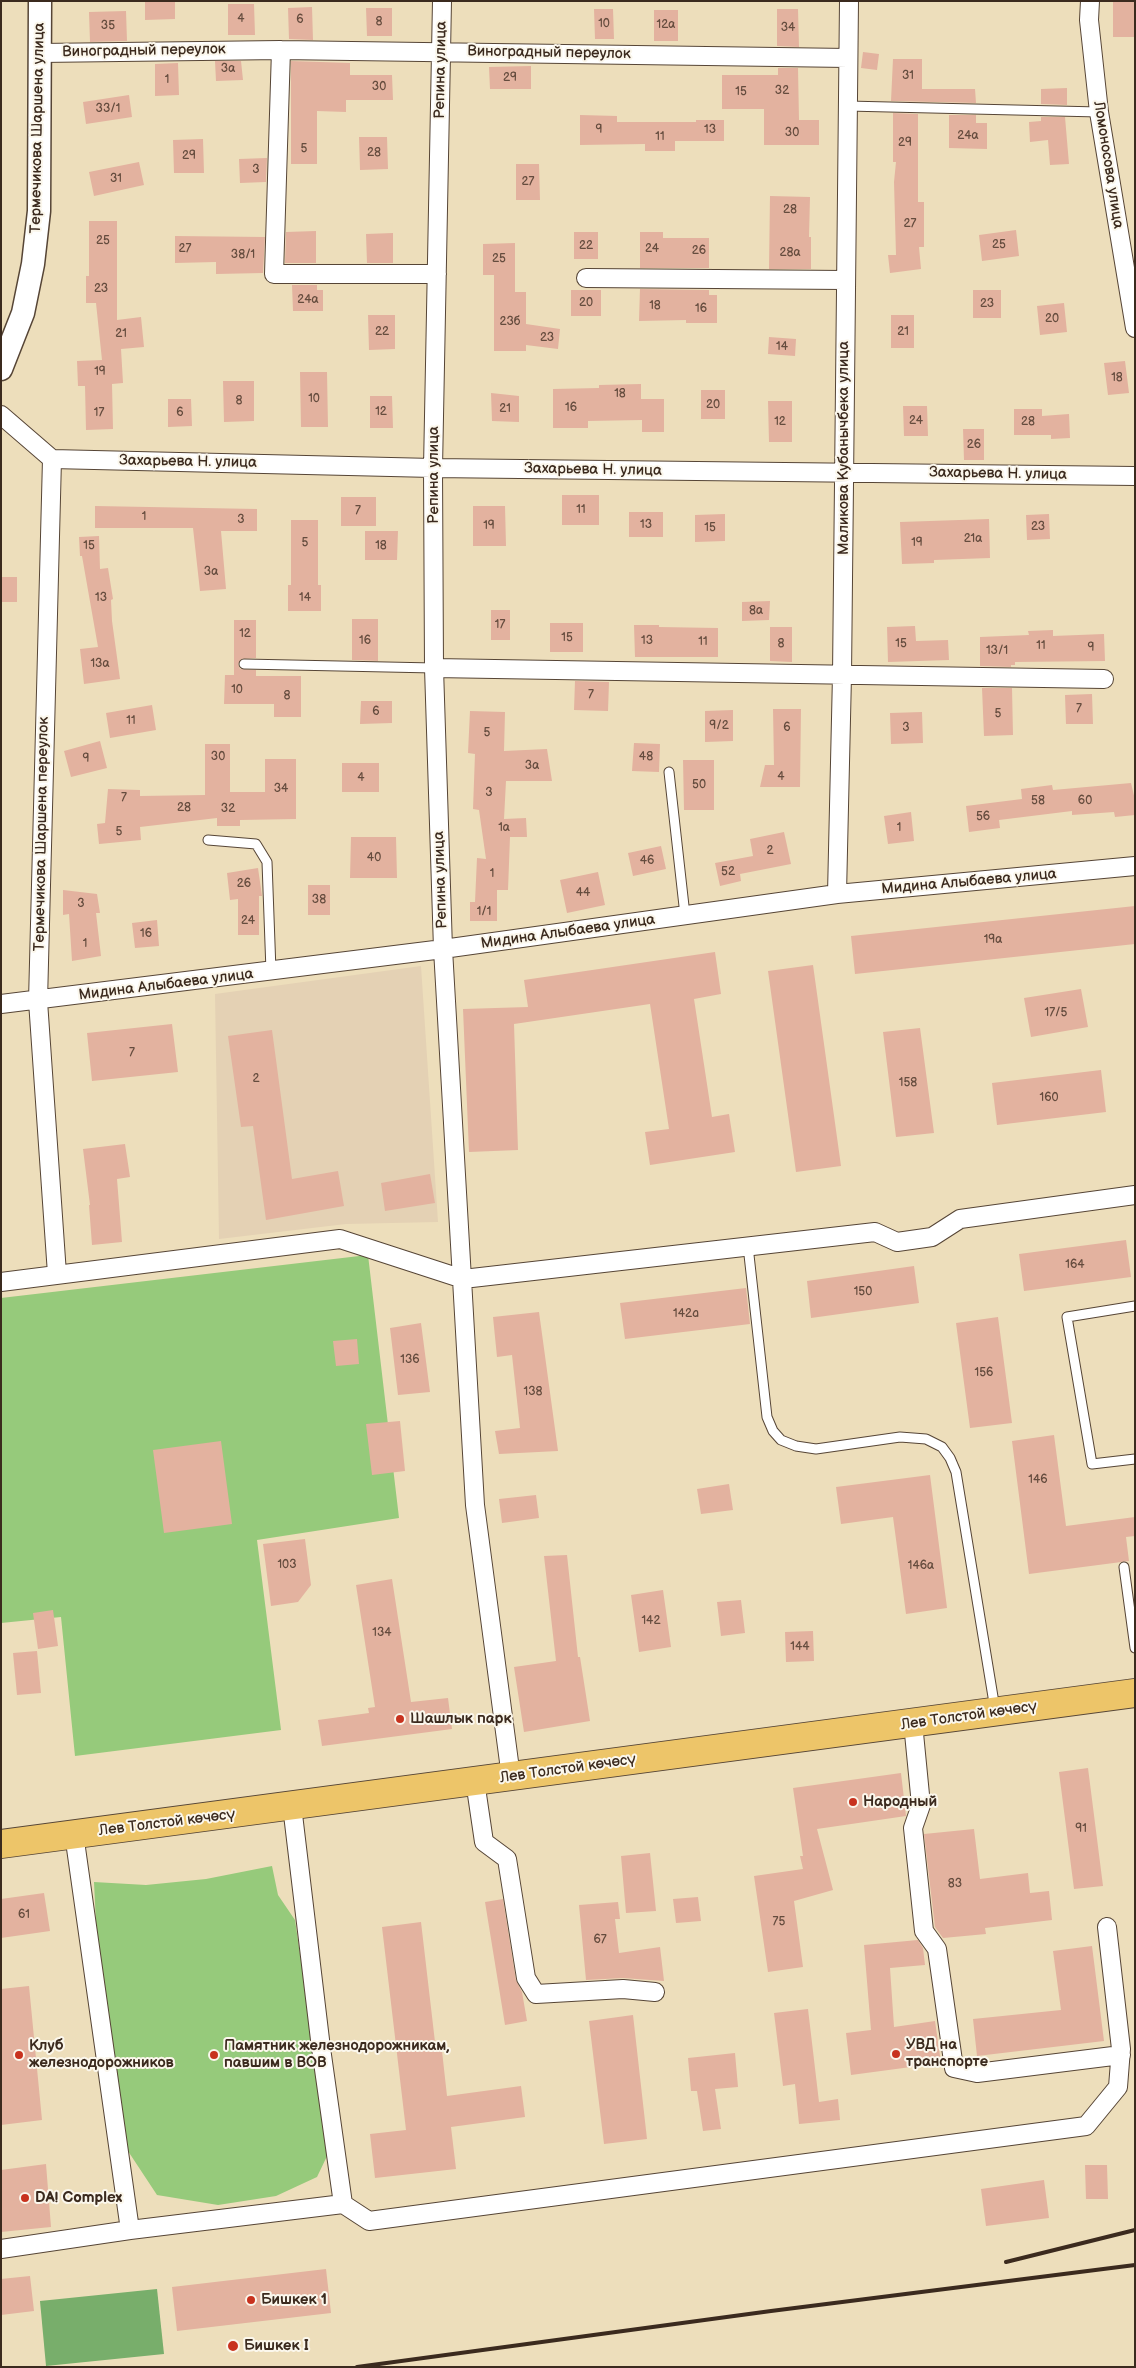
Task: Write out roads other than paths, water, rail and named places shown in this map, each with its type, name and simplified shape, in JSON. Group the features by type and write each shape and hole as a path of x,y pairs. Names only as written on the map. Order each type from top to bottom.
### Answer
{"main road":[{"name":"Лев Толстой көчөсү","path":"1,1844 1135,1694"}],"street":[{"name":"Термечикова Шаршена улица","path":"1,368 23,313 33,264 39,211 40,1"},
{"name":"Репина улица","path":"442,1 433,468 434,668 443,949 476,1505 511,1776"},
{"name":"Маликова Кубанычбека улица","path":"837,894 842,675 846,106 849,1"},
{"name":"Ломоносова улица","path":"1090,1 1089,20 1099,112 1135,328"},
{"name":"Виноградный переулок","path":"40,53 281,50 848,58"},
{"path":"281,50 274,274 437,274"},
{"path":"586,278 845,280"},
{"path":"1,416 52,459"},
{"name":"Захарьева Н. улица","path":"52,459 433,468 1135,476"},
{"name":"Термечикова Шаршена переулок","path":"52,459 38,1001 57,1274"},
{"path":"434,668 1104,680"},
{"name":"Мидина Алыбаева улица","path":"1,1004 38,1001 443,949 837,894 1135,866"},
{"path":"1,1282 340,1239 464,1279 875,1232 897,1242 932,1237 960,1219 1135,1195"},
{"path":"913,1723 921,1805 913,1828 924,1931 937,1949 954,2068 976,2073 1121,2055"},
{"path":"475,1781 484,1842 507,1859 526,1978 536,1994 623,1990 656,1992"},
{"path":"292,1806 321,2048 343,2204"},
{"path":"74,1834 130,2230"},
{"path":"1,2249 130,2230 343,2204 369,2221 1086,2126 1118,2087 1121,2055 1107,1927"}],"lane":[{"path":"846,106 1099,112"},
{"path":"244,664 434,668"},
{"path":"669,772 685,915"},
{"path":"208,840 256,844 267,862 271,971"},
{"path":"748,1246 767,1417 773,1431 781,1440 796,1446 816,1448 900,1437 926,1440 942,1447 950,1458 956,1472 996,1712"},
{"path":"1135,1306 1067,1317 1092,1464 1135,1459"},
{"path":"1124,1567 1135,1648"}],"railway":[{"path":"1006,2262 1135,2230"},
{"path":"357,2367 771,2311 1135,2265"}],"place":[{"name":"Шашлык парк","path":"400,1719"},
{"name":"Народный","path":"853,1802"},
{"name":"УВД на транспорте","path":"896,2054"},
{"name":"Клуб железнодорожников","path":"19,2055"},
{"name":"Памятник железнодорожникам, павшим в ВОВ","path":"214,2055"},
{"name":"DA! Complex","path":"25,2198"},
{"name":"Бишкек 1","path":"251,2300"},
{"name":"Бишкек I","path":"233,2346"}]}
